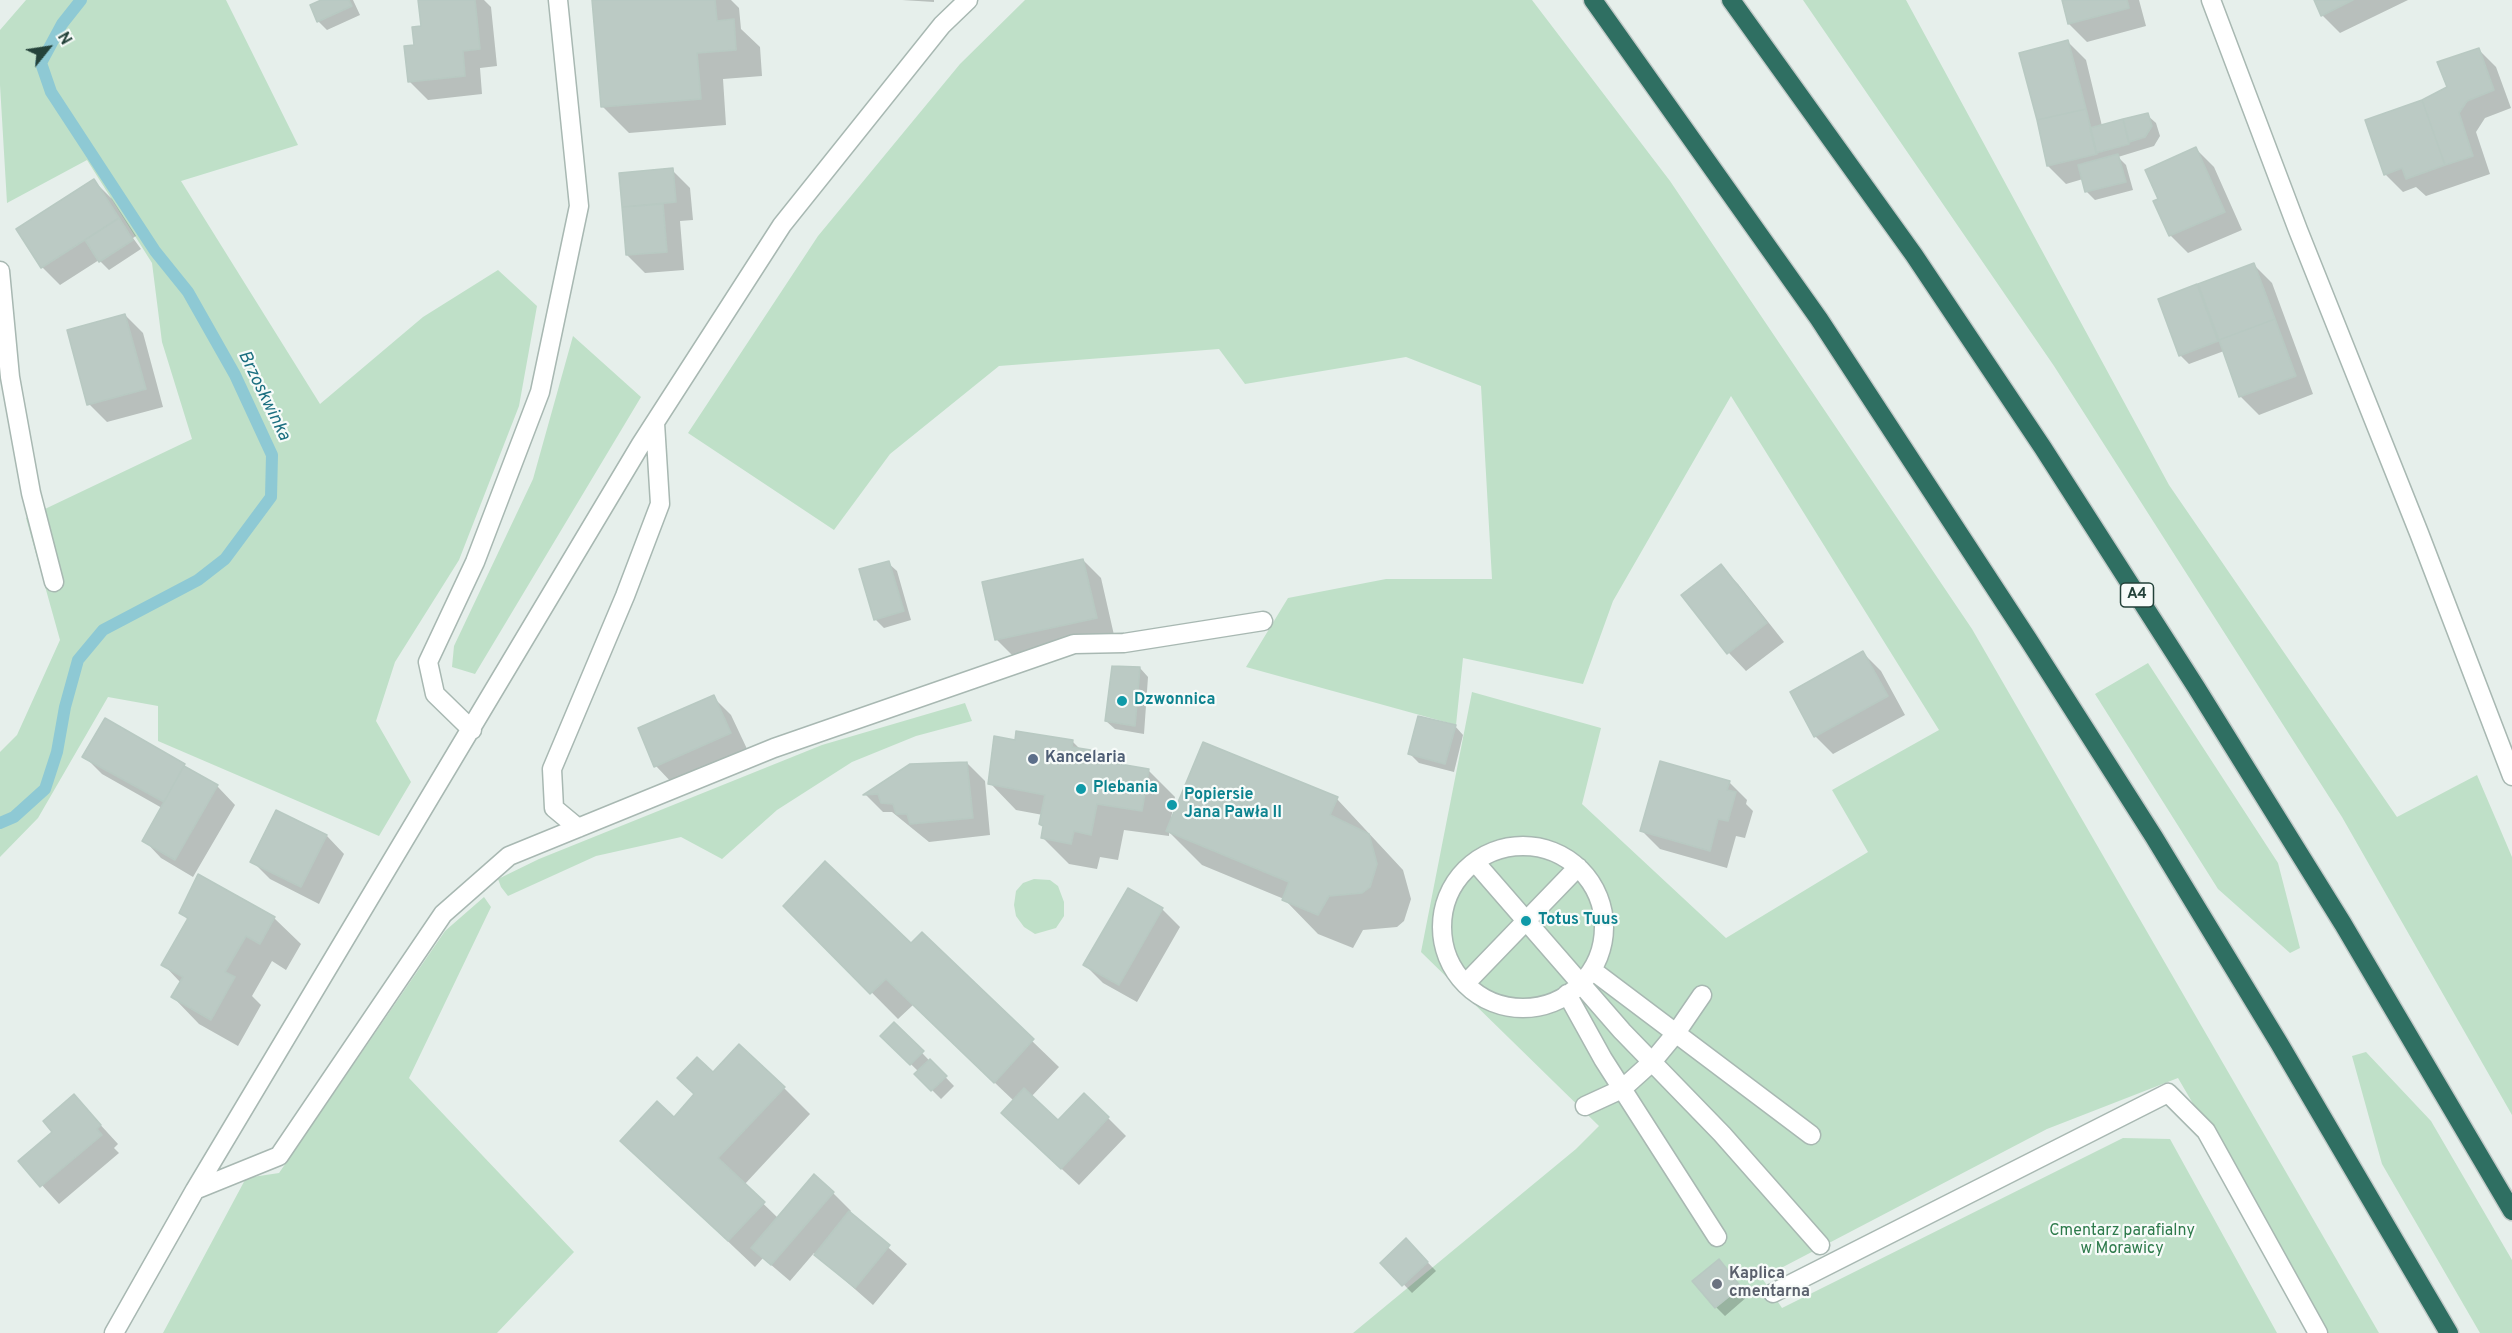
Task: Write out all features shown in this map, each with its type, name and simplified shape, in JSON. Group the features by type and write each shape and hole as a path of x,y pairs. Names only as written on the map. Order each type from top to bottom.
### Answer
{"highway":[{"path":"1593,0 1819,319 2028,639 2244,984 2449,1333"},
{"name":"A4","path":"1731,0 1914,255 2043,448 2331,904 2512,1211"}],"street":[{"path":"472,730 435,694 428,662 475,562 540,392 579,206 558,0"},
{"path":"114,1333 195,1190 655,423 782,225 942,25 968,0"},
{"path":"2211,0 2298,231 2419,533 2512,776"},
{"path":"0,271 10,377 31,493 54,582"},
{"path":"578,828 554,808 552,769 626,596 660,504 655,423"},
{"path":"195,1190 279,1156 443,914 509,856 774,748 1074,644 1124,643 1263,621"},
{"path":"1527,845 1555,852 1578,867 1596,889 1604,916 1603,944 1580,983 1552,1003 1528,1008 1502,1005 1479,994 1466,983 1447,954 1442,929 1445,904 1456,880 1475,862 1500,849 1527,845"},
{"path":"1475,862 1580,983 1722,1134 1820,1245"},
{"path":"1466,983 1578,867"},
{"path":"1580,983 1676,1033 1811,1135"},
{"path":"1580,983 1622,1089 1717,1238"},
{"path":"1585,1106 1622,1089 1652,1062 1676,1033 1702,995"},
{"path":"1773,1293 2168,1093 2206,1131 2318,1333"}],"green space":[{"path":"26,0 226,0 298,145 181,181 320,404 423,317 498,270 537,306 519,406 459,560 395,662 376,721 411,782 379,836 158,741 158,706 108,697 38,818 0,857 0,752 17,735 60,640 26,518 192,439 162,342 152,263 87,160 7,203 0,85 0,30"},
{"name":"Cmentarz parafialny w Morawicy","path":"1025,0 1532,0 1670,181 1972,629 2379,1333 2327,1333 2178,1078 2047,1129 1762,1278 1782,1308 2123,1138 2170,1139 2277,1333 1353,1333 1576,1149 1599,1126 1421,952 1472,692 1601,728 1582,804 1726,938 1868,852 1832,790 1939,730 1731,396 1613,601 1583,684 1463,658 1456,725 1246,667 1288,598 1386,579 1492,579 1481,386 1406,357 1245,384 1219,349 999,366 890,454 834,530 688,433 818,236 960,64"},
{"path":"1803,0 1906,0 2169,485 2397,817 2477,775 2512,857 2512,1115 2342,817 2054,366"},
{"path":"573,336 641,397 475,674 452,667 454,646 533,479"},
{"path":"2148,663 2278,863 2300,948 2290,953 2218,889 2095,694"},
{"path":"965,703 972,721 916,736 852,762 777,810 722,859 681,837 596,856 508,896 501,887 498,879 539,859 822,745"},
{"path":"1034,879 1050,880 1058,886 1064,902 1064,916 1056,928 1035,934 1024,927 1016,916 1014,905 1016,891 1023,883"},
{"path":"484,897 491,907 409,1078 574,1252 497,1333 163,1333 246,1178 279,1173 445,931"},
{"path":"2366,1052 2431,1121 2512,1260 2512,1333 2480,1333 2382,1164 2352,1056"}],"building":[{"path":"321,0 349,0 352,6 317,22 310,5"},
{"path":"418,0 475,0 480,49 463,51 465,76 408,82 404,46 414,45 412,27 421,26"},
{"path":"592,0 715,0 717,21 734,19 736,50 697,53 701,99 601,107"},
{"path":"2062,0 2127,0 2129,8 2068,24"},
{"path":"2314,0 2353,0 2321,16"},
{"path":"2068,40 2086,109 2037,120 2019,53"},
{"path":"2479,48 2494,90 2467,101 2459,113 2473,156 2445,165 2422,100 2447,87 2437,62"},
{"path":"2422,100 2445,165 2406,179 2402,168 2384,175 2365,120"},
{"path":"2086,109 2097,154 2047,166 2037,120"},
{"path":"2148,113 2152,126 2145,137 2129,142 2123,119"},
{"path":"2123,119 2129,144 2096,153 2090,128"},
{"path":"2196,147 2225,212 2169,236 2153,201 2158,199 2145,170"},
{"path":"2118,154 2126,182 2085,192 2078,165"},
{"path":"673,168 676,202 622,207 619,173"},
{"path":"94,179 119,218 41,268 16,229"},
{"path":"663,204 667,252 626,255 622,207"},
{"path":"119,218 133,240 99,262 85,240"},
{"path":"2254,263 2275,319 2219,340 2198,284"},
{"path":"2197,284 2218,341 2179,356 2158,299"},
{"path":"125,314 146,389 87,405 67,330"},
{"path":"2275,319 2296,376 2239,397 2219,340"},
{"path":"1083,559 1097,618 995,640 982,582"},
{"path":"889,561 904,611 874,620 859,569"},
{"path":"1721,564 1767,623 1727,654 1681,595"},
{"path":"1863,651 1888,696 1814,737 1790,692"},
{"name":"Dzwonnica","path":"1112,666 1140,667 1135,726 1105,721"},
{"path":"714,695 731,733 654,767 638,728"},
{"path":"1418,716 1456,725 1445,764 1408,754"},
{"path":"105,718 185,764 164,802 82,757"},
{"name":"Plebania","path":"1016,731 1073,740 1072,747 1097,751 1096,760 1149,769 1142,811 1097,804 1091,835 1074,831 1071,844 1041,838 1043,826 1039,824 1045,795 988,784 994,736 1015,740"},
{"path":"1203,742 1338,797 1330,815 1369,834 1377,864 1370,887 1362,893 1329,896 1318,915 1282,900 1289,882 1166,831"},
{"path":"1660,761 1730,781 1727,790 1736,792 1728,821 1718,819 1710,851 1640,831"},
{"path":"967,762 973,818 910,824 907,814 896,814 893,804 881,803 878,794 863,795 910,764"},
{"path":"184,766 218,785 175,860 142,841"},
{"path":"276,810 327,835 301,887 250,862"},
{"path":"825,861 911,943 922,932 1034,1039 994,1083 886,979 870,994 783,906"},
{"path":"198,874 275,917 260,944 246,936 225,972 235,977 211,1020 171,997 183,977 161,965 188,918 179,913"},
{"path":"1128,888 1163,908 1119,985 1083,965"},
{"path":"894,1022 924,1051 910,1065 880,1036"},
{"path":"739,1044 785,1087 718,1158 765,1202 728,1241 620,1141 657,1101 674,1117 694,1094 677,1078 697,1057 713,1072"},
{"path":"930,1059 947,1076 931,1091 914,1074"},
{"path":"1024,1088 1058,1120 1084,1093 1109,1117 1061,1169 1001,1113"},
{"path":"74,1094 101,1125 97,1129 102,1135 40,1187 18,1161 52,1132 43,1121"},
{"path":"814,1174 834,1192 771,1265 751,1248"},
{"path":"849,1211 890,1245 855,1288 814,1255"},
{"path":"1406,1238 1428,1262 1402,1286 1380,1263"},
{"name":"Kaplica cmentarna","path":"1719,1259 1741,1287 1715,1308 1692,1281"}],"waterway":[{"name":"Brzoskwinka","path":"0,823 14,817 45,789 57,752 65,707 78,660 103,630 198,580 225,559 271,497 272,455 235,375 188,292 155,251 51,92 41,63 62,24 81,0"}],"place":[{"name":"Dzwonnica","path":"1122,701"},
{"name":"Kancelaria","path":"1033,759"},
{"name":"Plebania","path":"1081,789"},
{"name":"Popiersie Jana Pawła II","path":"1172,805"},
{"name":"Totus Tuus","path":"1526,921"},
{"name":"Kaplica cmentarna","path":"1717,1284"}]}
